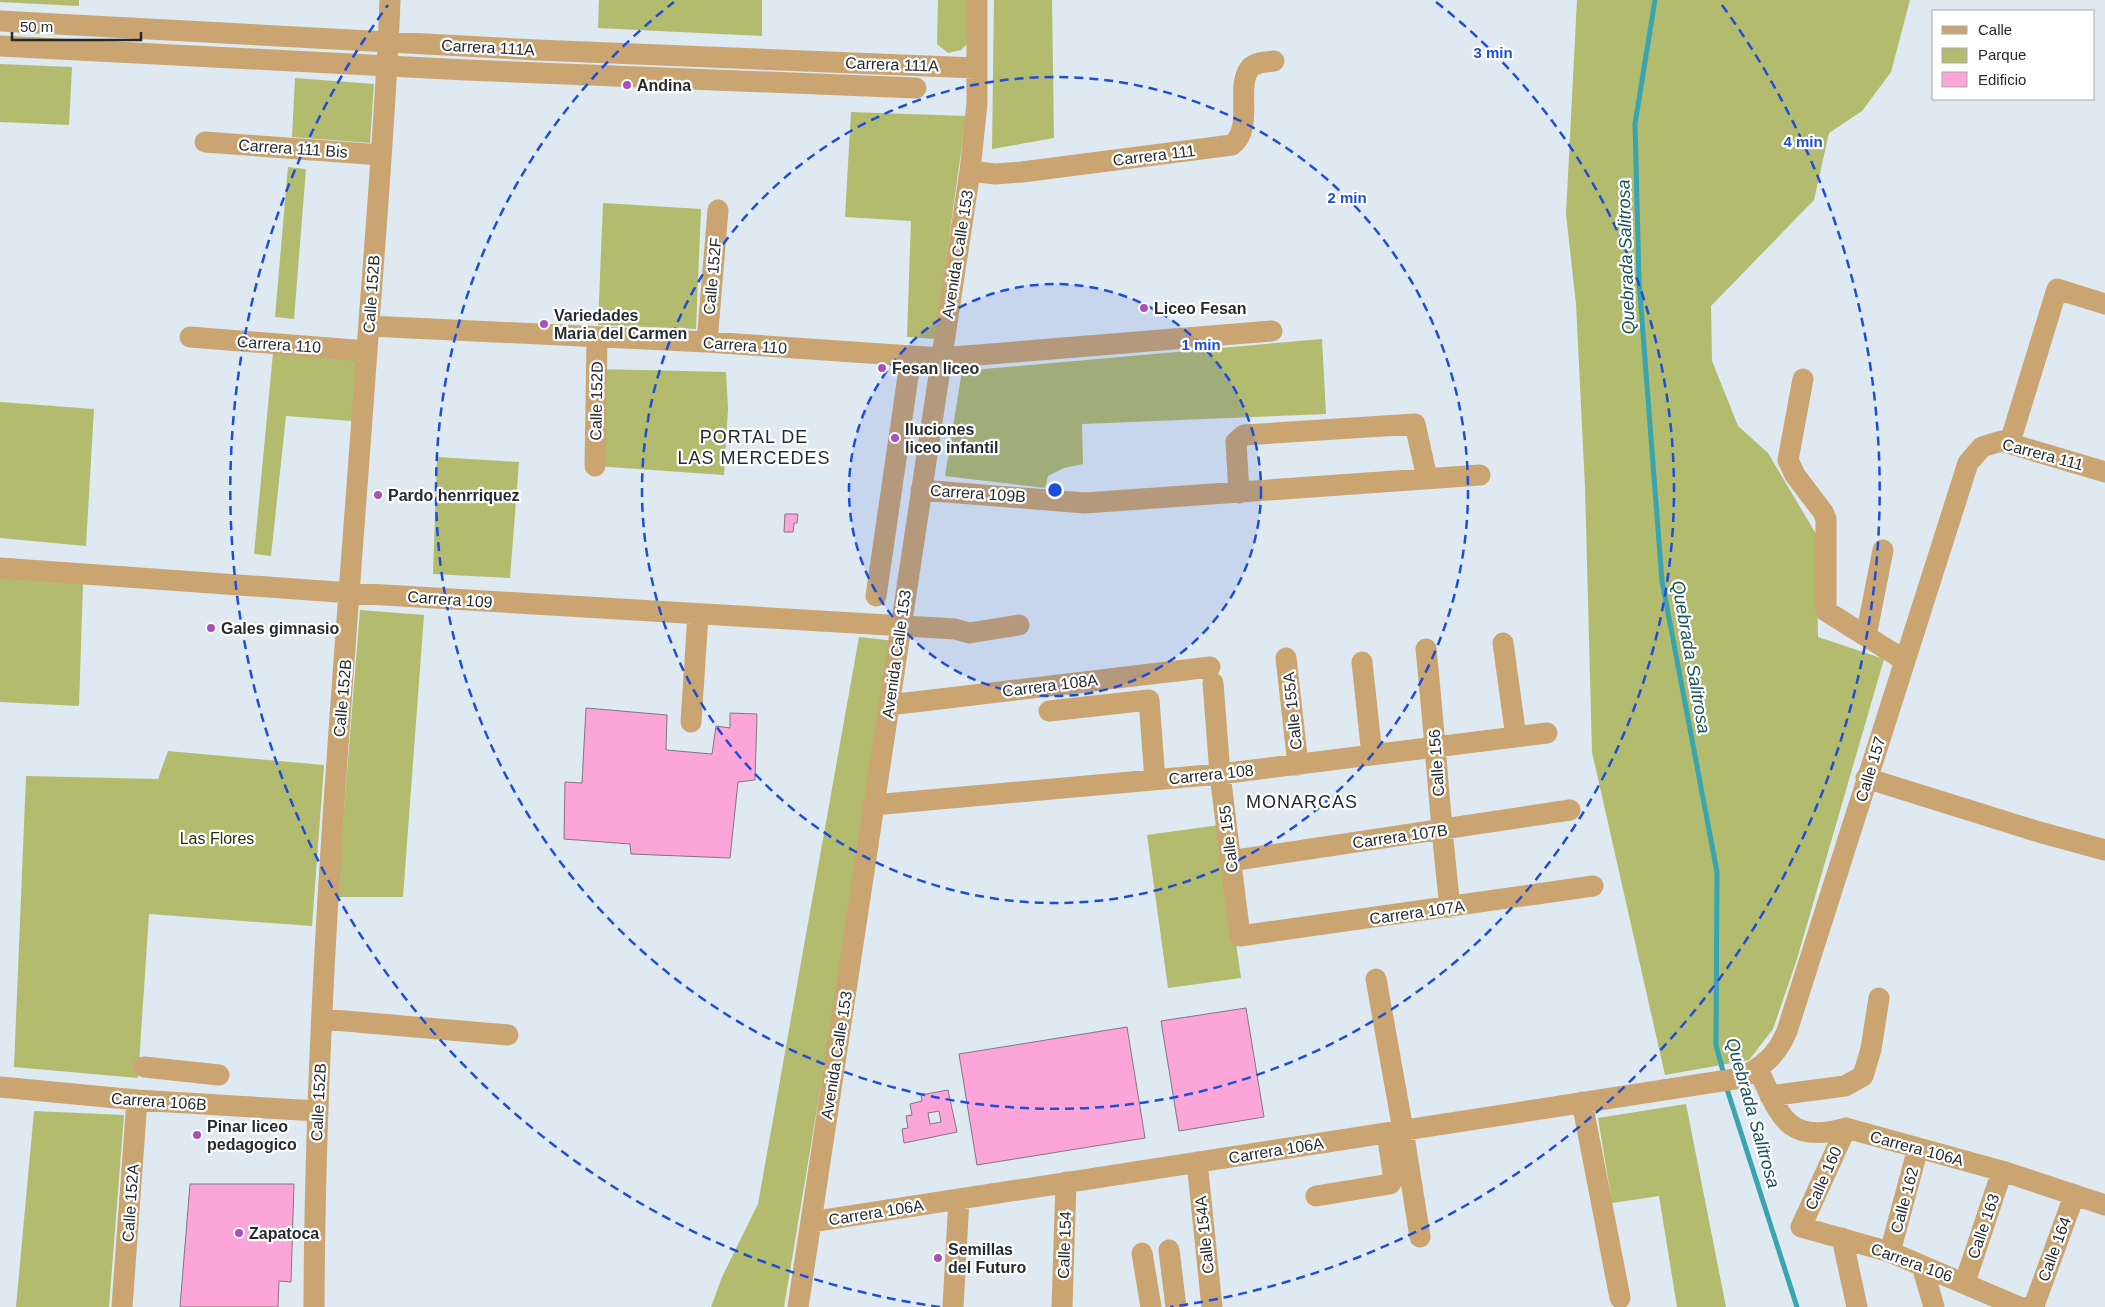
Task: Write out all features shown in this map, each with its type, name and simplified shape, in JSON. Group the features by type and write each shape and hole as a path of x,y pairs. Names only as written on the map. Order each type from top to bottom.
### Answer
{"street":[{"name":"Calle 152B","path":"314,1307 314,1180 330,837 351,593 389,42 390,0"},
{"name":"Avenida Calle 153","path":"798,1307 970,171 976,103 977,0"},
{"name":"Carrera 111A","path":"0,21 389,42 976,68"},
{"name":"Carrera 111A","path":"0,46 387,67 916,88"},
{"name":"Carrera 111","path":"970,171 995,174 1022,172 1232,145 1240,136 1246,75 1256,64 1274,61"},
{"name":"Carrera 111 Bis","path":"205,142 381,155"},
{"name":"Calle 152F","path":"707,342 718,210"},
{"path":"2010,442 2058,289 2105,304"},
{"name":"Carrera 110","path":"369,326 707,342 941,358 1272,331"},
{"name":"Carrera 110","path":"190,337 367,351"},
{"name":"Calle 152D","path":"595,466 597,337"},
{"name":"Avenida Calle 153","path":"876,596 911,356"},
{"path":"1803,379 1788,460 1795,475 1823,512 1826,519 1826,611 1904,660"},
{"path":"1238,493 1236,442 1244,436 1415,424 1427,478"},
{"name":"Carrera 111","path":"1982,447 1994,442 2010,442 2105,472"},
{"name":"Calle 157","path":"1750,1074 1773,1058 1787,1031 1866,778 1968,463 1982,447"},
{"name":"Carrera 109B","path":"921,490 1065,499 1085,503 1480,475"},
{"path":"1866,636 1883,550"},
{"name":"Carrera 109","path":"0,568 351,593 954,629 969,633 1019,625"},
{"path":"691,722 698,615"},
{"path":"1502,643 1516,737"},
{"name":"Calle 156","path":"1426,649 1436,748 1441,830 1450,907"},
{"name":"Calle 155A","path":"1286,658 1298,765"},
{"path":"1362,662 1372,755"},
{"name":"Carrera 108A","path":"889,705 1146,673 1211,675"},
{"name":"Calle 155","path":"1211,675 1220,774 1240,936"},
{"path":"1048,711 1149,700 1155,780"},
{"name":"Carrera 108","path":"873,805 1220,774 1547,733"},
{"path":"1866,778 2039,832 2105,850"},
{"name":"Carrera 107B","path":"1230,861 1570,810"},
{"name":"Carrera 107A","path":"1240,936 1593,886"},
{"path":"1376,979 1395,1131 1420,1237"},
{"path":"1770,1096 1844,1086 1863,1076 1871,1049 1879,998"},
{"path":"322,1020 508,1035"},
{"path":"144,1067 219,1075"},
{"path":"183,1103 185,1072"},
{"name":"Carrera 106A","path":"811,1222 1700,1084 1750,1074 1770,1096 1780,1116 1790,1124 1812,1134 1825,1134 1846,1128 2002,1171 2105,1205"},
{"name":"Carrera 106B","path":"0,1088 137,1100 317,1111"},
{"name":"Calle 152A","path":"122,1307 137,1100"},
{"path":"1582,1102 1620,1298"},
{"name":"Calle 160","path":"1801,1227 1846,1128"},
{"path":"1316,1196 1390,1184 1394,1178 1395,1131"},
{"name":"Calle 162","path":"1890,1252 1918,1148"},
{"name":"Calle 154A","path":"1196,1162 1212,1307"},
{"name":"Calle 163","path":"1965,1282 2002,1171"},
{"name":"Calle 154","path":"1062,1307 1066,1182"},
{"name":"Calle 164","path":"2028,1306 2074,1196"},
{"path":"954,1307 959,1199"},
{"name":"Carrera 106","path":"1801,1227 1890,1252 2028,1306"},
{"path":"1842,1238 1857,1307"},
{"path":"1169,1250 1176,1307"},
{"path":"1142,1253 1151,1307"},
{"path":"1922,1266 1934,1307"}],"green space":[{"path":"0,0 79,0 79,6 0,2"},
{"path":"599,0 762,0 762,36 598,28"},
{"path":"938,0 968,0 967,44 961,50 948,53 937,44"},
{"path":"994,0 1052,0 1054,138 992,149"},
{"path":"1577,0 1910,0 1891,72 1862,111 1829,133 1814,200 1711,306 1712,361 1738,426 1768,453 1816,534 1818,637 1884,659 1797,959 1773,1029 1749,1060 1665,1075 1592,752 1585,487 1576,304 1566,214"},
{"path":"0,64 72,67 69,125 0,122"},
{"path":"295,78 374,84 370,143 292,137"},
{"path":"851,112 966,116 935,339 907,337 911,221 845,217"},
{"path":"288,167 306,169 294,319 275,317"},
{"path":"603,203 701,209 696,329 598,325"},
{"path":"1322,339 1326,414 1082,424 1083,464 1064,468 1048,476 1045,488 945,476 962,371"},
{"path":"273,353 357,360 352,421 286,416 271,556 254,554"},
{"path":"597,369 726,372 728,409 724,475 595,466"},
{"path":"0,402 94,409 86,546 0,538"},
{"path":"437,457 519,462 510,578 433,574"},
{"path":"0,577 83,583 79,706 0,702"},
{"path":"360,610 424,615 403,897 337,897"},
{"path":"859,637 895,641 784,1307 711,1307 722,1277 758,1204"},
{"name":"Las Flores","path":"168,751 324,765 312,926 149,914 138,1078 14,1067 26,776 158,779"},
{"path":"1219,825 1241,978 1168,988 1147,835"},
{"path":"1686,1104 1726,1307 1677,1307 1659,1196 1612,1203 1598,1118"},
{"path":"34,1111 124,1115 109,1307 16,1307"}],"building":[{"path":"785,514 798,514 793,532 784,532"},
{"path":"586,708 667,715 666,750 712,754 716,726 730,728 730,713 757,714 755,780 738,782 730,858 631,854 630,844 564,839 565,782 582,783"},
{"path":"1246,1008 1264,1117 1179,1131 1161,1021"},
{"path":"1127,1027 1145,1138 977,1165 959,1054"},
{"path":"948,1090 957,1132 904,1143 902,1129 908,1128 906,1116 912,1115 910,1104 922,1101 921,1095","holes":["939,1111 941,1122 930,1124 928,1113"]},
{"name":"Zapatoca","path":"190,1184 294,1184 291,1282 279,1281 278,1307 180,1307"}],"waterway":[{"name":"Quebrada Salitrosa","path":"1655,0 1635,124 1639,281 1662,581 1717,872 1716,1045 1724,1075"},
{"name":"Quebrada Salitrosa","path":"1726,1086 1797,1307"}],"place":[{"name":"Andina","path":"627,85"},
{"name":"Liceo Fesan","path":"1144,308"},
{"name":"Variedades Maria del Carmen","path":"544,324"},
{"name":"Fesan liceo","path":"882,368"},
{"name":"Iluciones liceo infantil","path":"895,438"},
{"name":"Pardo henrriquez","path":"378,495"},
{"name":"Gales gimnasio","path":"211,628"},
{"name":"Pinar liceo pedagogico","path":"197,1135"},
{"name":"Zapatoca","path":"239,1233"},
{"name":"Semillas del Futuro","path":"938,1258"}],"district":[{"name":"PORTAL DE LAS MERCEDES","path":"754,447"},
{"name":"MONARCAS","path":"1302,802"}]}
